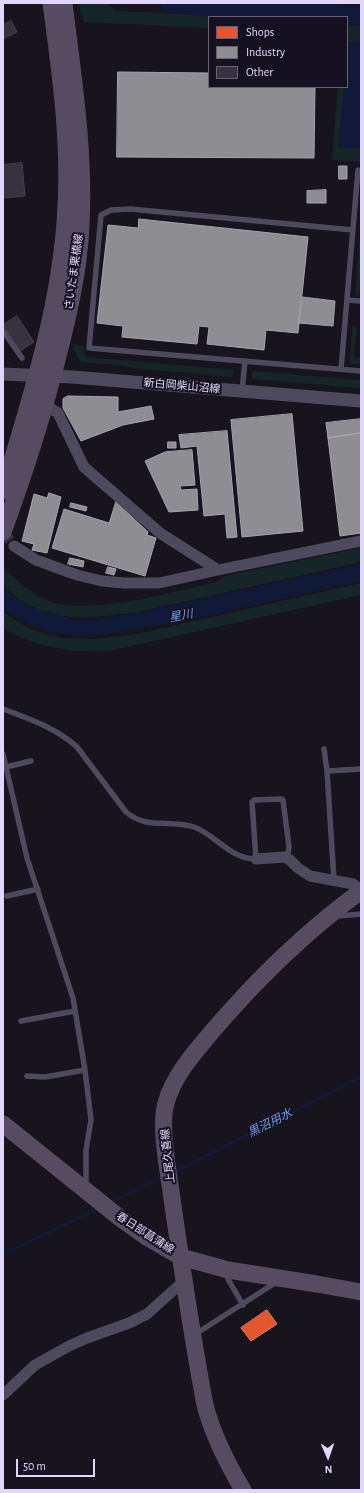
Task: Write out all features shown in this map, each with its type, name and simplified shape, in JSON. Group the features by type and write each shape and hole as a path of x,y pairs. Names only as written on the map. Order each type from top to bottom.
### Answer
{"main road":[{"name":"さいたま栗橋線","path":"3,532 26,468 45,405 45,375 65,223 67,191 66,128 58,7"},
{"name":"さいたま栗橋線","path":"3,491 45,375"},
{"name":"上尾久喜線","path":"237,1488 210,1423 205,1405 167,1166 164,1128 165,1109 170,1091 190,1059 231,1009 286,953 333,911 361,891"},
{"name":"春日部菖蒲線","path":"3,1124 120,1218 148,1238 181,1257 228,1270 361,1292"}],"street":[{"name":"新白岡柴山沼線","path":"3,374 45,375 361,401"},
{"path":"45,405 58,413 84,466 160,533 218,570"},
{"path":"14,546 36,560 77,576 102,581 124,583 159,583 361,542"},
{"path":"256,859 285,857 310,876 353,884 361,891"},
{"path":"3,1395 36,1366 62,1350 87,1338 129,1323 147,1314 185,1280"}],"lane":[{"path":"341,369 358,170"},
{"path":"353,230 130,209 111,210 101,214 88,348 361,371"},
{"path":"347,300 361,301"},
{"path":"3,331 22,358"},
{"path":"242,391 245,361"},
{"path":"3,709 46,726 68,738 78,747 126,812 134,818 143,822 178,824 196,828 239,856 247,859 256,859 252,802 254,800 282,799 289,847 287,859"},
{"path":"324,749 327,771 334,880"},
{"path":"3,754 27,858 73,998 85,1070 91,1120 86,1150 86,1185 84,1189"},
{"path":"6,767 31,761"},
{"path":"327,771 361,769"},
{"path":"7,896 38,889"},
{"path":"333,911 338,916 361,914"},
{"path":"21,1021 75,1011"},
{"path":"27,1076 45,1077 85,1070"},
{"path":"228,1270 228,1279 243,1305"},
{"path":"193,1336 281,1279"}],"shaded area":[{"path":"78,3 106,3 117,11 222,16 208,16 208,28 84,22"},
{"path":"348,22 361,23 361,162 332,160 338,88 348,88"},
{"path":"361,222 361,288 359,295 355,295"},
{"path":"352,326 357,327 354,358 361,358 361,364 352,364 350,361"},
{"path":"74,344 84,346 85,357 233,370 232,377 81,362 73,348"},
{"path":"252,371 361,380 361,388 252,379"},
{"path":"361,548 361,562 138,612 101,616 66,616 34,608 18,598 3,585 3,567 18,581 46,600 63,605 106,605 217,582 224,576"},
{"path":"361,583 361,595 114,650 80,651 60,649 30,641 3,628 3,612 30,629 61,638 94,639 137,634"}],"water":[{"path":"348,41 361,42 361,149 338,147 344,88 348,88"},
{"name":"星川","path":"361,564 361,581 189,620 102,635 78,637 43,630 19,620 3,609 3,587 9,593 31,607 76,620 101,619 132,614"}],"building: Shops":[{"path":"267,1310 277,1324 251,1341 241,1328"}],"building: Industry":[{"path":"118,72 208,73 208,88 315,88 314,158 117,157"},
{"path":"339,166 347,166 347,179 339,179"},
{"path":"326,190 326,203 307,203 307,191"},
{"path":"139,219 308,237 298,333 266,330 264,350 207,344 209,327 199,326 197,344 122,337 123,326 97,323 108,225 138,228"},
{"path":"302,297 335,301 333,326 299,323"},
{"path":"68,396 118,397 118,412 151,406 154,419 123,425 81,441 63,408 63,399"},
{"path":"292,414 303,531 242,537 231,420"},
{"path":"361,419 361,433 328,438 326,423"},
{"path":"227,431 237,537 227,538 225,514 204,516 197,446 181,448 179,435"},
{"path":"361,433 361,533 340,536 328,438"},
{"path":"168,442 176,442 176,448 168,448"},
{"path":"192,450 195,485 180,486 181,490 197,489 198,510 169,512 145,461 165,452"},
{"path":"49,493 61,497 47,553 32,550 34,544 22,541 34,494 47,498"},
{"path":"116,502 148,532 147,535 156,538 145,576 52,548 64,509 109,523"},
{"path":"71,503 87,507 86,511 70,507"},
{"path":"70,558 84,561 83,567 68,564"},
{"path":"108,567 116,569 114,575 106,573"}],"building: Other":[{"path":"11,21 17,32 3,39 3,25"},
{"path":"22,163 25,196 3,198 3,165"},
{"path":"17,316 34,342 20,351 3,325"}],"waterway":[{"path":"170,3 216,8 315,11 361,17"},
{"name":"黒沼用水","path":"178,1170 361,1077"},
{"name":"黒沼用水","path":"113,1201 160,1178"},
{"name":"黒沼用水","path":"3,1253 15,1249 95,1210"}],"tunnel":[{"path":"3,532 14,546"}]}
